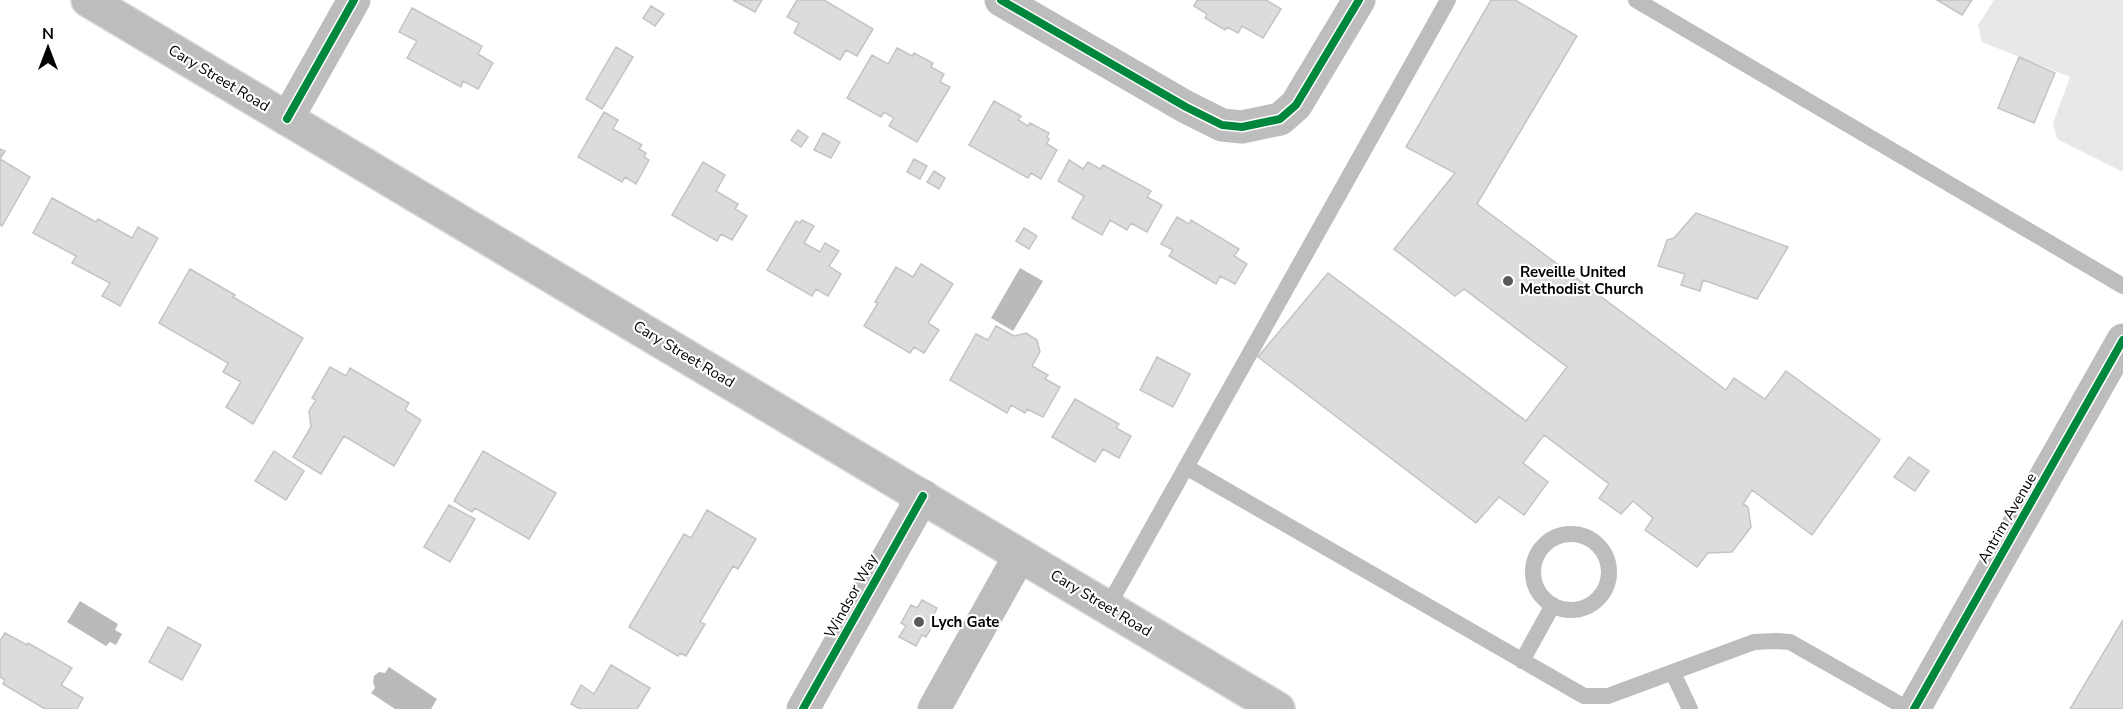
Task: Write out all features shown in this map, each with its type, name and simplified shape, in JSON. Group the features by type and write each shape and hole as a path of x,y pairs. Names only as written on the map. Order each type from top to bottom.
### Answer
{"street":[{"name":"Cary Street Road","path":"88,0 1278,709"},
{"path":"287,119 354,0"},
{"path":"1001,0 1185,107 1222,125 1242,127 1280,119 1296,105 1359,0"},
{"name":"Antrim Avenue","path":"1914,709 2123,340"},
{"name":"Windsor Way","path":"803,709 923,496"},
{"path":"934,709 1020,555"}],"lane":[{"path":"1107,608 1448,0"},
{"path":"1636,0 2123,286"},
{"path":"1186,467 1584,696 1596,698 1608,696 1754,642 1776,640 1790,642 1908,709"},
{"path":"1581,535 1592,540 1602,548 1608,560 1609,573 1604,591 1591,605 1578,609 1565,609 1553,605 1543,598 1533,576 1538,552 1546,543 1563,536 1581,535"},
{"path":"1522,661 1553,605"},
{"path":"1673,673 1690,709"}],"shaded area":[{"path":"1994,0 2123,0 2123,172 2057,139 2053,123 2070,77 1982,42 1978,25"},
{"path":"1020,268 1043,281 1013,331 991,318"},
{"path":"80,601 118,624 115,630 122,634 116,645 110,642 106,646 67,622"},
{"path":"389,667 437,699 431,709 395,709 371,693 375,688 374,676 379,672 385,673"}],"building":[{"path":"733,0 762,0 755,12"},
{"path":"797,0 824,0 873,29 857,56 846,50 840,60 794,33 799,23 787,17"},
{"path":"1197,0 1266,0 1281,9 1263,38 1242,26 1238,33 1227,27 1225,30 1205,18 1207,14 1194,6"},
{"name":"Reveille United Methodist Church","path":"1491,0 1515,0 1577,36 1477,204 1726,390 1734,378 1765,399 1786,371 1880,440 1812,535 1752,490 1743,504 1748,507 1751,527 1732,552 1708,553 1697,567 1645,530 1653,518 1633,501 1621,514 1599,498 1609,484 1544,435 1523,463 1548,482 1524,515 1499,497 1476,523 1258,357 1328,273 1526,421 1567,367 1464,289 1455,296 1394,249 1455,173 1406,147"},
{"path":"1937,0 1972,0 1962,15"},
{"path":"651,6 664,14 655,26 643,18"},
{"path":"412,8 482,46 478,54 493,63 478,89 463,81 461,87 407,58 417,41 399,32"},
{"path":"616,47 633,57 602,109 586,99"},
{"path":"897,48 912,56 914,53 933,63 931,67 944,74 940,82 950,87 917,142 889,126 894,118 884,112 881,117 847,98 872,55 888,64"},
{"path":"2019,57 2055,73 2034,123 1998,108"},
{"path":"994,101 1021,116 1018,120 1028,126 1030,123 1049,133 1047,144 1057,150 1041,179 1031,173 1028,178 969,145"},
{"path":"604,112 618,120 613,129 642,145 639,149 646,153 644,157 649,160 636,184 625,177 622,182 578,157"},
{"path":"798,130 808,137 801,147 791,140"},
{"path":"823,133 840,142 831,158 814,150"},
{"path":"0,149 5,151 0,159"},
{"path":"0,159 30,177 2,226 0,225"},
{"path":"914,159 927,166 920,179 907,172"},
{"path":"1069,160 1083,169 1088,162 1100,169 1103,165 1151,191 1147,197 1162,205 1147,232 1131,223 1127,230 1110,220 1102,235 1072,218 1084,196 1058,181"},
{"path":"703,162 725,175 716,191 738,204 735,209 747,216 732,240 721,234 717,241 672,215"},
{"path":"934,171 945,178 939,189 927,182"},
{"path":"52,198 132,238 138,227 158,238 120,306 102,296 110,283 72,263 76,256 33,233"},
{"path":"1696,213 1788,247 1757,299 1703,280 1700,291 1681,285 1685,274 1658,266 1667,240 1674,238"},
{"path":"1177,217 1189,224 1191,220 1239,249 1234,256 1247,264 1235,284 1220,276 1216,284 1169,256 1173,250 1161,244"},
{"path":"802,220 814,226 804,243 820,252 825,243 839,251 829,266 841,274 828,296 816,289 812,296 767,270 796,221 800,223"},
{"path":"1024,228 1037,236 1029,249 1016,241"},
{"path":"921,264 953,284 928,323 939,330 924,353 914,347 910,353 864,326 896,267 913,277"},
{"path":"190,269 303,338 253,424 226,407 241,382 223,372 228,363 159,323"},
{"path":"996,326 1014,336 1026,333 1037,340 1040,352 1032,366 1048,375 1045,379 1060,387 1043,417 1027,409 1025,413 1011,405 1007,413 950,380 976,334 988,340"},
{"path":"1157,357 1190,374 1173,407 1140,390"},
{"path":"330,367 346,376 350,368 409,403 405,410 421,420 394,466 344,436 321,474 293,457 311,427 309,411 316,400 312,398"},
{"path":"1075,399 1119,424 1116,428 1131,436 1119,458 1103,449 1095,462 1052,437"},
{"path":"274,451 304,471 286,500 255,481"},
{"path":"483,451 556,493 529,539 475,508 472,512 454,501"},
{"path":"1909,457 1929,471 1915,491 1894,477"},
{"path":"449,505 475,519 450,562 424,547"},
{"path":"707,510 756,539 738,569 733,566 700,622 705,624 686,656 680,653 678,656 629,627 684,534 691,538"},
{"name":"Lych Gate","path":"922,600 937,608 932,618 936,620 926,637 922,635 916,646 899,637 906,626 901,623 911,605 917,608"},
{"path":"2123,620 2123,709 2070,709"},
{"path":"168,627 201,645 182,680 149,662"},
{"path":"5,633 72,668 61,685 83,698 77,709 45,709 3,684 5,680 0,677 0,641"},
{"path":"611,665 650,688 637,709 580,709 571,704 581,685 594,694"}],"cycle path":[{"path":"287,119 354,0"},
{"path":"1001,0 1186,107 1222,125 1242,127 1280,119 1296,105 1359,0"},
{"path":"1914,709 2123,340"},
{"path":"803,709 923,496"}],"place":[{"name":"Reveille United Methodist Church","path":"1508,281"},
{"name":"Lych Gate","path":"919,622"}]}
